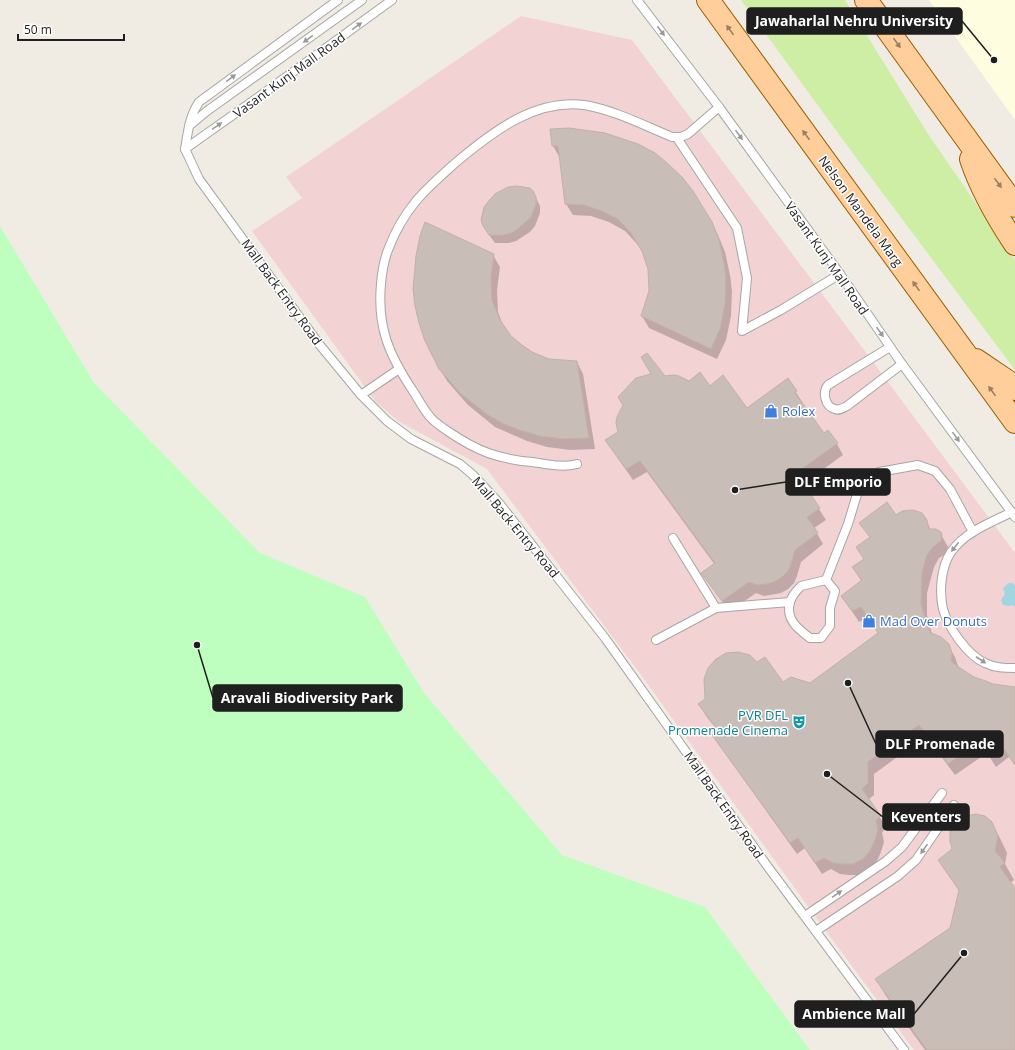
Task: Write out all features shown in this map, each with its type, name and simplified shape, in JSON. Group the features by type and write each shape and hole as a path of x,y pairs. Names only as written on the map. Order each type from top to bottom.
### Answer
{"main road":[{"name":"Nelson Mandela Marg","path":"708,0 1015,422"},
{"path":"866,0 1015,206"},
{"path":"963,135 977,177 998,219 1015,244"},
{"path":"962,350 1010,383 1015,389"}],"lane":[{"path":"185,149 189,126 196,107 203,98 338,0"},
{"name":"Vasant Kunj Mall Road","path":"189,126 207,111 362,0"},
{"name":"Vasant Kunj Mall Road","path":"185,149 392,0"},
{"name":"Vasant Kunj Mall Road","path":"637,0 719,106 840,274 902,364 1013,515"},
{"path":"577,464 570,466 559,466 497,456 471,446 431,418 399,369 386,340 380,310 382,275 388,250 394,235 414,202 425,190 467,153 520,117 551,106 566,104 584,106 620,115 677,138 688,134 719,106"},
{"path":"677,138 737,228 747,278 742,331 781,310 840,274"},
{"name":"Mall Back Entry Road","path":"185,149 199,179 319,344 361,395 387,421 412,439 460,464 473,474 499,503 605,638 768,868 904,1050"},
{"path":"890,347 828,385 825,388 824,395 830,406 834,409 840,409 847,406 902,364"},
{"path":"361,395 399,369"},
{"path":"826,580 848,524 858,491 879,472 918,465 935,471 950,489 973,532"},
{"path":"1013,515 973,532 959,542 950,554 943,569 941,589 943,609 955,634 968,651 984,663 998,668 1015,668"},
{"path":"673,538 716,608"},
{"path":"826,580 835,591 830,608 830,626 821,638 810,638 797,628 789,617 790,602 801,586 826,580"},
{"path":"656,640 716,608 790,602"},
{"path":"805,916 886,861 902,847 942,793"},
{"path":"816,931 898,876 916,860 954,805"}],"shaded area":[{"path":"929,0 1015,0 1015,120"},
{"path":"521,16 632,40 1015,553 1015,1050 914,1050 820,923 641,675 487,469 398,421 375,401 252,231 302,198 286,177"}],"green space":[{"path":"741,0 845,0 928,134 1015,260 1015,370 843,140"},
{"path":"0,226 94,383 260,553 365,597 424,693 562,855 705,907 810,1050 0,1050"}],"water":[{"path":"1009,583 1015,585 1015,607 1013,605 1003,605 1001,600 1005,594 1003,588"}],"building":[{"path":"569,128 605,133 638,144 655,153 667,163 682,177 693,191 712,222 719,240 726,279 725,304 720,329 711,349 641,316 649,291 648,269 642,251 631,233 618,219 602,211 584,205 565,204 558,146 552,146 550,129"},
{"path":"516,186 530,188 536,197 536,204 531,217 518,229 511,233 504,235 489,235 481,220 484,207 495,194 508,187"},
{"path":"425,222 494,254 491,278 492,300 500,320 511,336 532,352 549,359 577,361 589,438 563,439 540,436 502,423 488,415 461,394 439,369 425,341 419,323 413,289 416,256 420,236"},
{"path":"647,353 665,376 679,376 689,381 700,372 710,386 723,375 747,408 788,378 797,391 795,393 824,433 828,430 838,443 796,473 820,508 807,517 818,533 795,550 788,571 774,582 757,585 749,582 722,601 701,573 715,563 640,461 626,469 605,440 618,432 616,423 617,417 623,405 618,397 636,378 651,374 641,357"},
{"path":"887,502 896,515 902,511 913,510 922,513 927,520 929,529 936,529 941,532 941,541 933,547 927,555 922,573 921,603 926,622 931,633 941,637 949,644 952,653 951,661 957,666 974,677 993,684 1015,687 1015,765 1002,746 989,756 979,742 948,764 919,725 868,762 868,783 862,789 881,816 876,820 878,830 870,851 863,859 853,864 833,863 824,858 815,863 798,838 790,843 712,735 718,730 698,704 705,699 704,679 708,668 716,659 726,653 738,652 750,655 757,662 765,657 783,682 791,677 810,683 878,633 861,607 852,611 841,596 862,580 852,567 864,559 856,547 870,537 859,523"},
{"path":"976,814 985,816 992,822 998,836 995,851 1005,863 1000,867 1015,888 1015,1050 927,1050 875,979 950,928 959,890 938,860 952,849 950,832 954,823 960,817"}],"place":[{"name":"Jawaharlal Nehru University","path":"994,60"},
{"name":"Rolex","path":"771,411"},
{"name":"DLF Emporio","path":"735,490"},
{"name":"Mad Over Donuts","path":"869,621"},
{"name":"Aravali Biodiversity Park","path":"197,645"},
{"name":"DLF Promenade","path":"848,683"},
{"name":"PVR DFL Promenade Cinema","path":"799,722"},
{"name":"Keventers","path":"827,774"},
{"name":"Ambience Mall","path":"964,953"}]}
